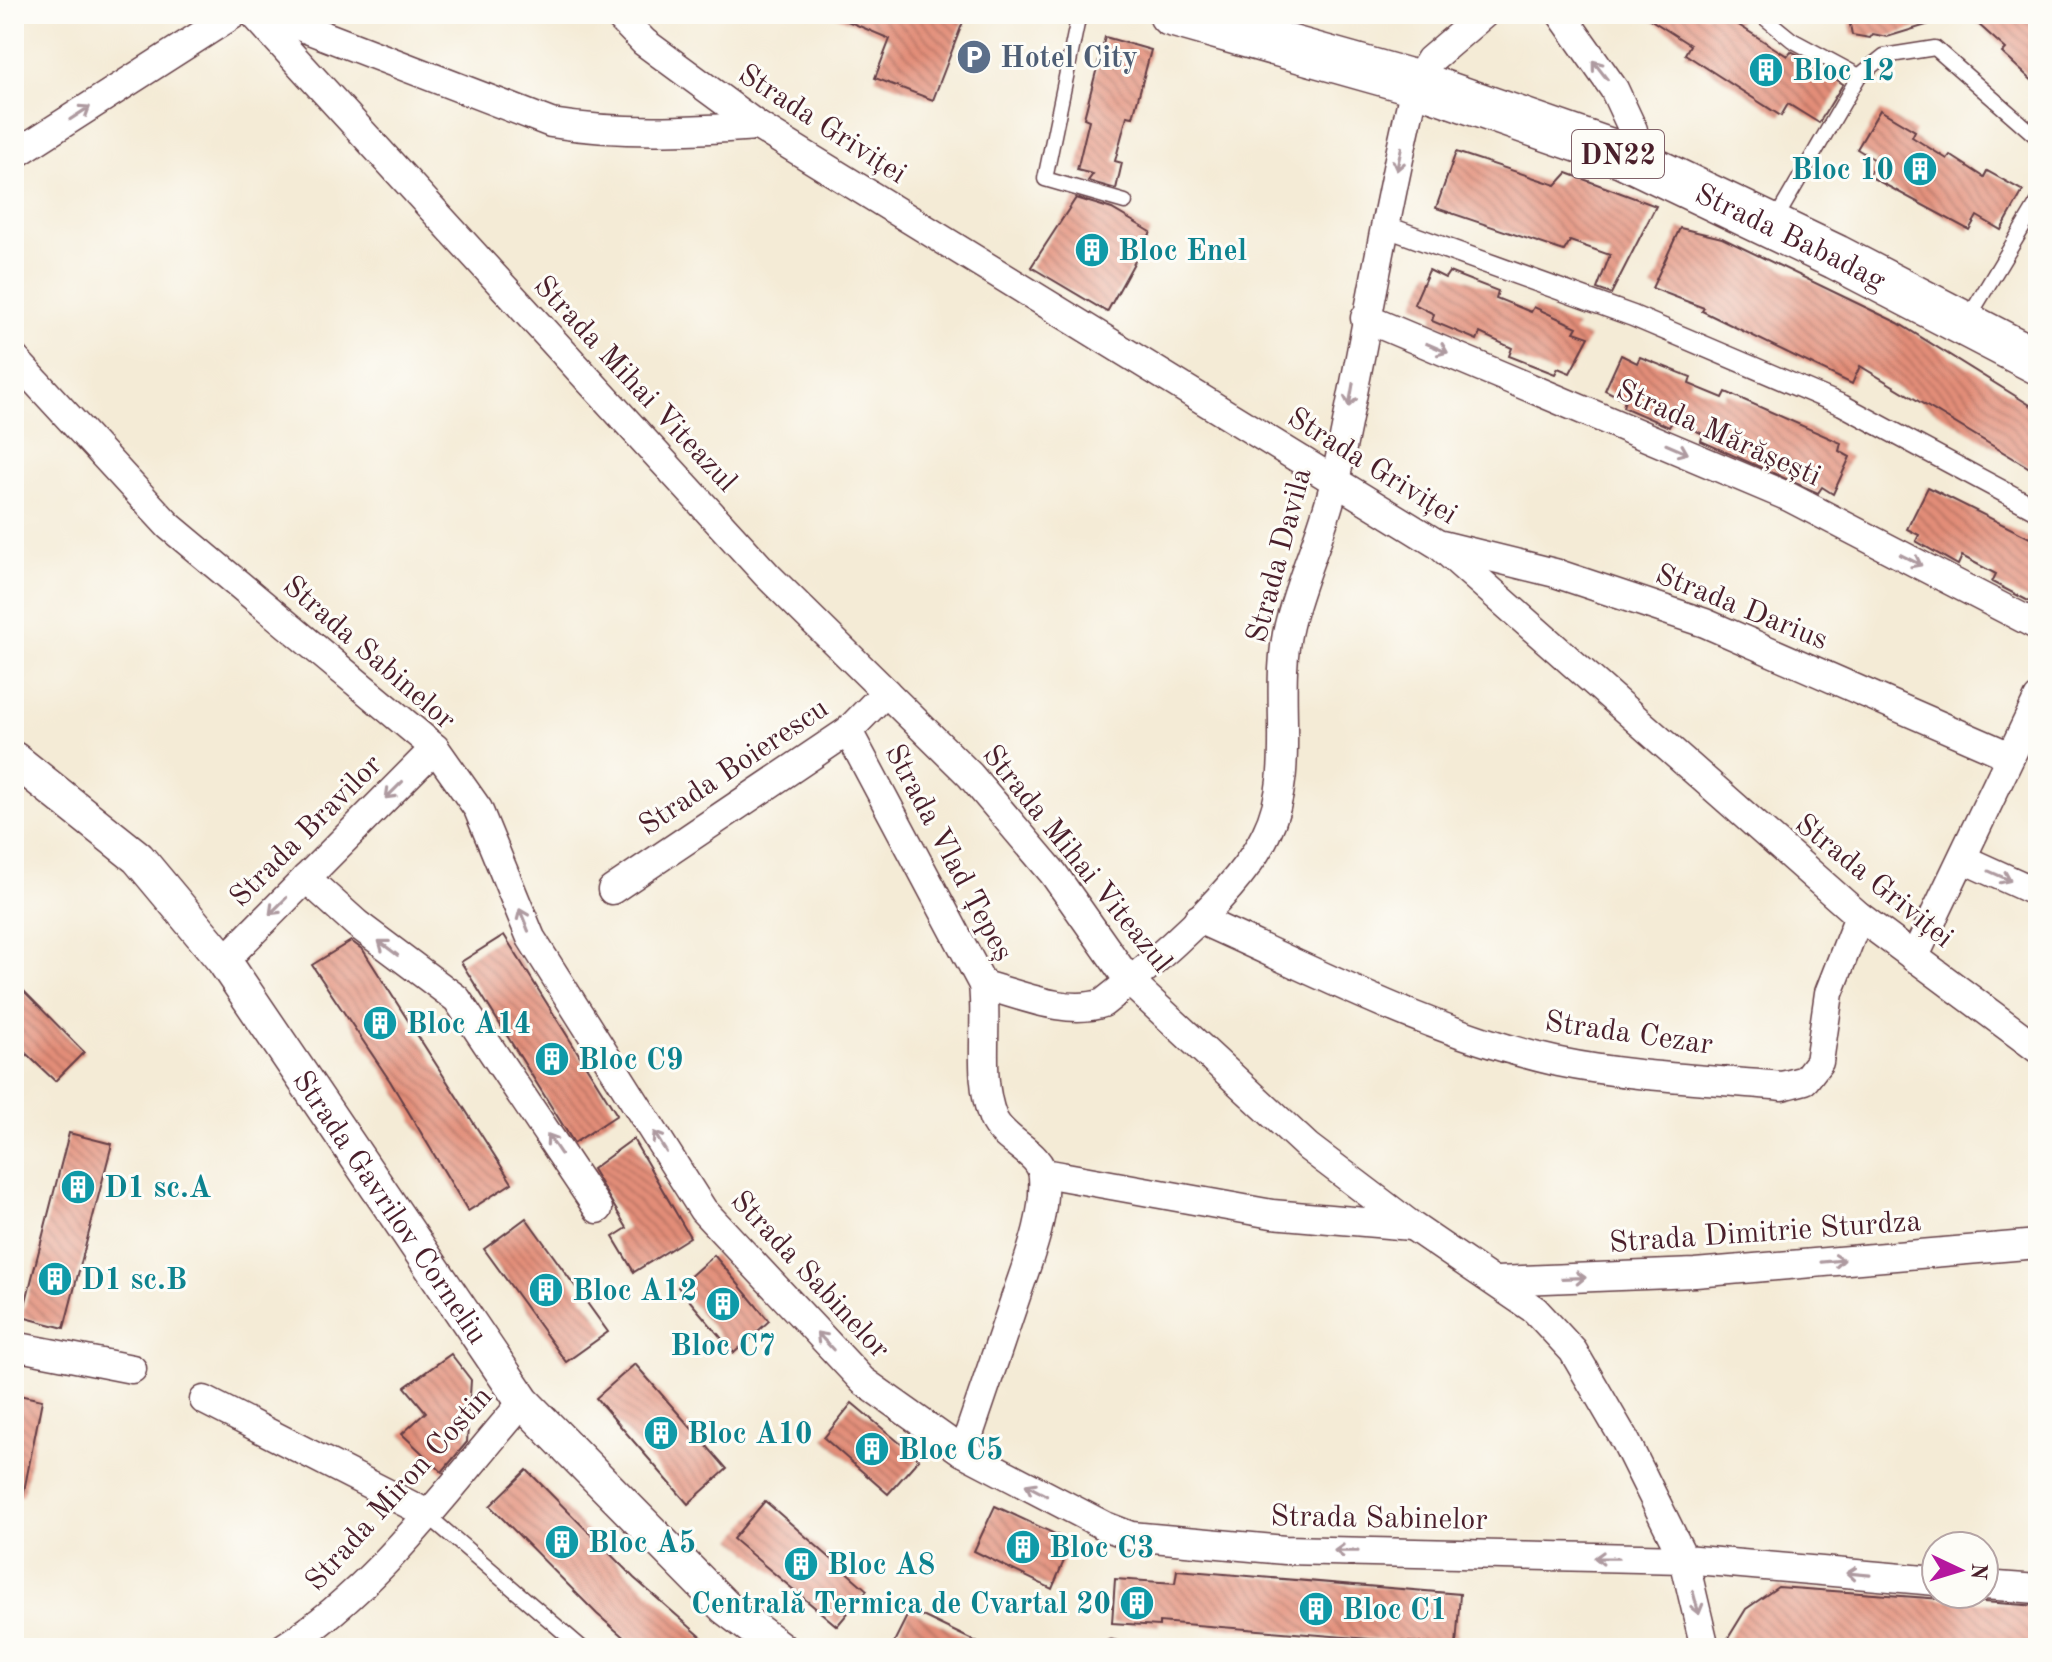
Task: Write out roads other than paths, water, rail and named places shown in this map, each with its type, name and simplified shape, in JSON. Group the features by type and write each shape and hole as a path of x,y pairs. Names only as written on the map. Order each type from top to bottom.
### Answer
{"main road":[{"name":"Strada Babadag","path":"1171,14 1423,72 1633,130 1778,215 1970,314 2038,338"},
{"name":"Strada Babadag","path":"1273,14 1778,215"},
{"name":"Strada Babadag","path":"1970,314 2038,362"}],"street":[{"path":"14,155 234,14"},
{"name":"Strada Mihai Viteazul","path":"254,14 756,563 970,775 1053,873 1129,981 1308,1147 1412,1226 1535,1310 1573,1351 1626,1442 1684,1559 1705,1648"},
{"path":"268,14 551,123 624,131 758,126"},
{"name":"Strada Griviței","path":"617,14 644,42 758,126 1439,545 1859,916 2038,1049"},
{"path":"1423,72 1484,14"},
{"path":"1561,14 1614,89 1633,130"},
{"name":"Strada Davila","path":"983,985 1088,1008 1103,1003 1198,919 1254,857 1277,804 1282,762 1282,671 1289,625 1325,521 1335,481 1384,226 1423,72"},
{"path":"1384,226 1633,316 1842,405 2038,510"},
{"name":"Strada Mărășești","path":"1365,318 1789,497 2038,626"},
{"name":"Strada Sabinelor","path":"14,358 169,526 435,748 478,809 531,938 703,1210 863,1381 963,1452 1105,1526 1131,1536 1285,1550 1684,1559 1920,1580"},
{"name":"Strada Darius","path":"1439,545 1555,573 1705,623 2010,756"},
{"name":"Strada Boierescu","path":"612,890 848,731 886,692"},
{"path":"1914,958 2038,699"},
{"name":"Strada Vlad Țepeș","path":"848,731 983,985 987,1016 984,1077 994,1120 1010,1140 1032,1156 1044,1173"},
{"name":"Strada Bravilor","path":"224,961 435,748"},
{"name":"Strada Gavrilov Corneliu","path":"14,759 138,858 224,961 523,1402 726,1608 778,1648"},
{"path":"1963,859 2038,893"},
{"path":"306,878 357,924 457,999 598,1209"},
{"name":"Strada Cezar","path":"1198,919 1422,1019 1557,1061 1612,1070 1782,1086 1805,1080 1819,1062 1829,993 1859,916"},
{"path":"963,1452 1038,1228 1044,1173 1272,1214 1412,1226"},
{"name":"Strada Dimitrie Sturdza","path":"1496,1281 1695,1273 2038,1244"},
{"path":"14,1346 132,1369"},
{"path":"204,1400 426,1513"},
{"name":"Strada Miron Costin","path":"283,1648 314,1628 364,1584 523,1402"},
{"path":"2000,1586 2038,1589"}],"lane":[{"path":"1079,14 1045,179 1125,202"},
{"path":"1760,14 1792,40 1859,76"},
{"path":"1778,215 1859,76 1884,56 1935,48 2038,138"},
{"path":"1970,314 2038,202"},
{"path":"426,1513 582,1648"}],"place":[{"name":"Hotel City","path":"974,57"},
{"name":"Bloc 12","path":"1766,70"},
{"name":"Bloc 10","path":"1920,169"},
{"name":"Bloc Enel","path":"1092,250"},
{"name":"Bloc A14","path":"380,1023"},
{"name":"Bloc C9","path":"552,1059"},
{"name":"D1 sc.A","path":"78,1187"},
{"name":"D1 sc.B","path":"55,1279"},
{"name":"Bloc A12","path":"546,1290"},
{"name":"Bloc C7","path":"723,1304"},
{"name":"Bloc A10","path":"661,1433"},
{"name":"Bloc C5","path":"872,1449"},
{"name":"Bloc A5","path":"562,1542"},
{"name":"Bloc C3","path":"1023,1547"},
{"name":"Bloc A8","path":"801,1564"},
{"name":"Centrală Termica de Cvartal 20","path":"1137,1603"},
{"name":"Bloc C1","path":"1316,1609"}]}
